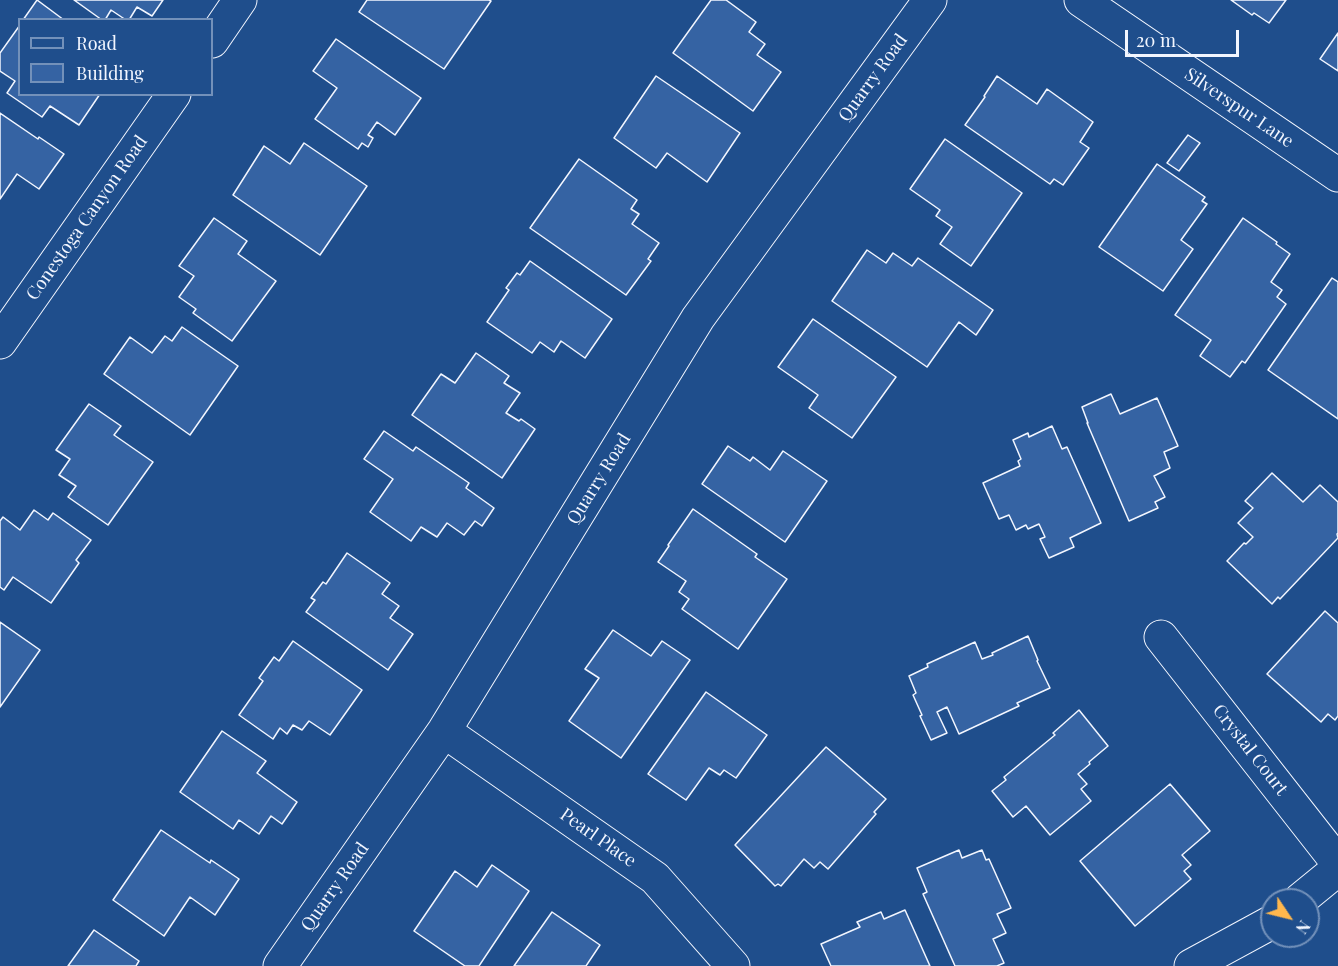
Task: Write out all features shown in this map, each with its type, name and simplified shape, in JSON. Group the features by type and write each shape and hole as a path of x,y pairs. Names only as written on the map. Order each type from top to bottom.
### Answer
{"street":[{"path":"213,40 240,0"},
{"name":"Quarry Road","path":"280,966 444,731 698,318 930,0"},
{"name":"Silverspur Lane","path":"1081,0 1338,175"},
{"name":"Conestoga Canyon Road","path":"0,342 173,96"},
{"name":"Crystal Court","path":"1161,637 1338,863"},
{"name":"Pearl Place","path":"444,731 655,878 733,966"},
{"path":"1315,888 1338,869"},
{"path":"1191,966 1260,929"}],"building":[{"path":"37,0 61,18 24,18"},
{"path":"74,0 163,0 152,16 137,7 130,18 123,18 111,10 106,18 99,18"},
{"path":"367,0 491,1 444,69 359,12"},
{"path":"711,0 726,0 756,22 749,32 765,44 757,55 781,72 753,111 673,53"},
{"path":"1231,0 1286,0 1269,23 1254,13 1252,15"},
{"path":"18,28 18,96 99,96 79,125 50,106 42,117 7,93 15,81 0,71 0,53"},
{"path":"1338,33 1338,71 1320,59"},
{"path":"336,39 421,98 395,135 377,122 368,135 373,138 368,147 362,143 358,149 315,119 337,88 313,71"},
{"path":"656,76 740,133 707,182 667,153 656,168 614,138"},
{"path":"997,76 1037,104 1047,89 1093,122 1080,142 1089,148 1063,185 1054,179 1050,184 965,125"},
{"path":"0,113 64,154 39,189 17,174 0,199"},
{"path":"1188,135 1200,143 1179,171 1167,163"},
{"path":"945,139 1022,193 971,266 940,244 952,227 936,216 940,210 910,189"},
{"path":"304,143 367,186 320,255 233,195 264,146 290,164"},
{"path":"579,159 637,200 631,209 639,214 632,224 659,243 648,259 651,261 626,295 530,228"},
{"path":"1157,164 1205,197 1202,201 1207,204 1181,240 1193,249 1163,291 1099,247"},
{"path":"214,218 247,241 238,254 276,281 232,341 193,313 196,309 179,297 194,276 179,266"},
{"path":"1243,218 1290,254 1271,282 1282,290 1277,297 1286,304 1245,363 1242,361 1230,377 1200,356 1211,340 1175,315"},
{"path":"867,250 886,263 893,253 912,266 918,258 993,310 976,335 959,322 927,367 832,301"},
{"path":"530,261 612,319 585,358 561,341 554,352 540,342 532,353 487,322 509,290 506,288 517,273 520,275"},
{"path":"1332,278 1338,282 1338,419 1268,370"},
{"path":"813,319 896,377 852,438 809,408 818,395 778,367"},
{"path":"182,327 238,366 190,435 104,374 130,337 152,353 165,336 172,341"},
{"path":"476,353 509,376 504,383 520,393 506,413 519,421 521,419 535,429 502,478 412,415 441,374 455,383"},
{"path":"1111,394 1120,414 1157,398 1178,446 1164,452 1170,468 1154,476 1165,497 1155,502 1158,508 1129,521 1082,407"},
{"path":"89,404 121,426 114,435 153,462 108,525 68,497 76,486 59,475 70,459 56,450"},
{"path":"1052,426 1062,449 1067,447 1101,523 1070,538 1074,547 1049,558 1040,539 1045,537 1039,524 1028,529 1026,525 1016,530 1009,515 999,519 983,483 1020,466 1018,461 1021,459 1013,440 1028,433 1029,437"},
{"path":"384,431 413,451 416,447 469,483 466,488 494,508 482,526 475,521 464,535 447,523 437,537 421,527 411,541 370,512 393,479 364,459"},
{"path":"728,446 750,461 753,457 770,470 783,451 827,481 785,542 702,484"},
{"path":"1272,473 1303,502 1320,485 1338,502 1338,538 1280,599 1278,597 1272,604 1227,561 1253,537 1238,523 1253,508 1245,501"},
{"path":"693,509 757,554 755,557 787,579 738,649 682,609 689,599 679,592 686,581 658,562"},
{"path":"34,510 48,520 53,513 91,540 76,560 79,563 51,603 13,577 4,590 0,587 0,521 3,517 20,530"},
{"path":"347,553 390,583 382,594 399,606 390,618 413,634 388,670 306,612 315,600 311,598 323,582 326,584"},
{"path":"1325,611 1338,623 1338,716 1335,720 1328,714 1321,722 1267,674"},
{"path":"0,622 40,650 0,707"},
{"path":"613,630 651,656 662,641 690,660 621,758 569,721 599,678 585,669"},
{"path":"1028,636 1050,688 1017,703 1019,706 959,734 947,707 937,712 947,733 931,740 920,716 922,715 913,695 916,693 909,676 928,667 927,664 975,642 982,659"},
{"path":"293,641 362,690 330,735 309,721 302,730 293,725 287,734 280,728 273,739 239,715 263,681 259,678 274,657 279,661"},
{"path":"706,692 767,735 736,778 724,770 720,775 709,768 686,800 648,774"},
{"path":"1079,710 1108,746 1078,774 1087,784 1081,789 1091,801 1050,835 1026,806 1013,817 992,791 1006,780 1004,777 1055,735 1053,733"},
{"path":"222,731 266,761 257,773 297,802 282,824 271,816 259,834 239,820 233,829 180,792"},
{"path":"826,747 886,799 874,812 876,814 828,869 820,862 814,868 804,859 781,886 778,884 775,886 735,845"},
{"path":"1170,784 1210,831 1182,855 1191,865 1184,871 1191,879 1135,926 1080,861"},
{"path":"161,830 210,863 211,860 239,879 215,915 190,897 164,936 113,900"},
{"path":"959,850 962,858 982,850 986,860 989,859 1011,908 997,914 1006,933 993,939 1004,963 997,966 955,966 923,894 927,892 917,868"},
{"path":"492,865 529,891 479,966 465,966 414,931 455,871 477,887"},
{"path":"905,910 930,966 831,966 821,944 860,927 857,922 881,912 884,919"},
{"path":"552,912 600,945 586,966 514,966"},
{"path":"94,930 139,961 136,966 68,966"}]}
